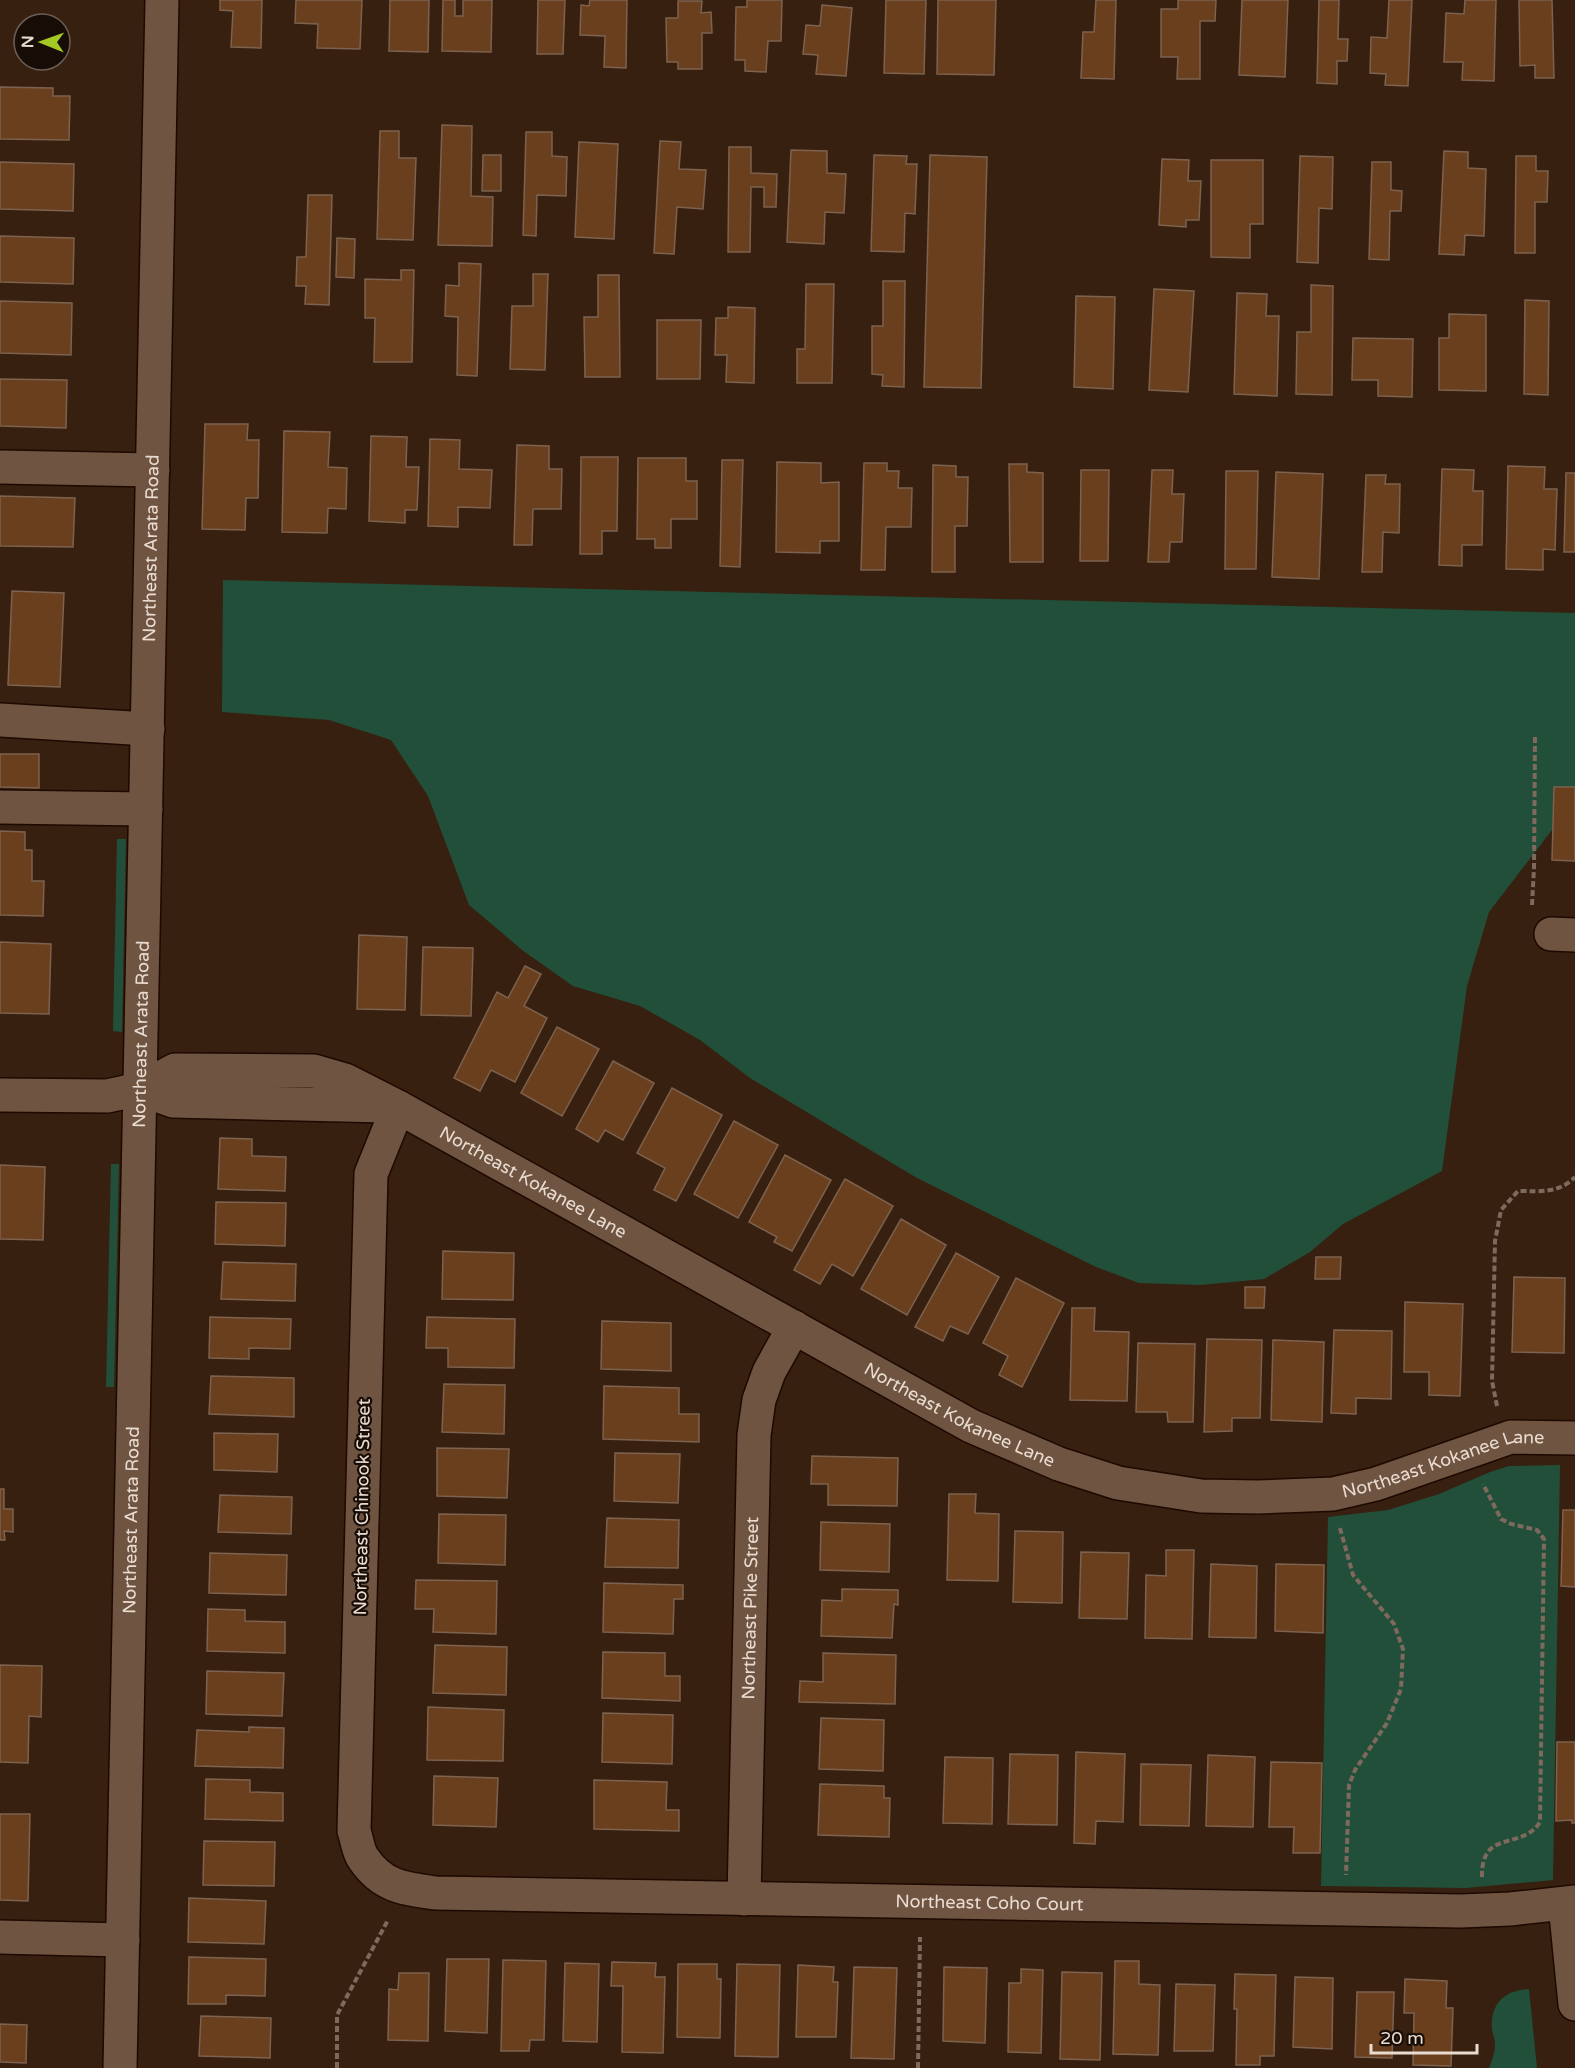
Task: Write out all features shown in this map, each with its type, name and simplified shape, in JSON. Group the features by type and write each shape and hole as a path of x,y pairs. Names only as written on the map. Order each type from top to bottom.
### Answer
{"street":[{"name":"Northeast Arata Road","path":"120,2068 162,0"},
{"path":"0,467 153,470"},
{"path":"0,720 147,729"},
{"path":"0,807 146,808"},
{"path":"0,1095 108,1096 140,1089"},
{"name":"Northeast Kokanee Lane","path":"140,1089 173,1101 398,1107 971,1426 1059,1464 1118,1483 1201,1496 1258,1497 1333,1494 1376,1484 1511,1437 1575,1438"},
{"name":"Northeast Chinook Street","path":"398,1107 371,1174 354,1831 362,1857 382,1879 404,1889"},
{"name":"Northeast Pike Street","path":"744,1899 754,1435 762,1390 769,1372 794,1327"},
{"name":"Northeast Coho Court","path":"404,1889 436,1893 1345,1909 1483,1910 1570,1903"},
{"path":"1570,1903 1575,2004"},
{"path":"0,1937 123,1940"}],"path":[{"path":"1535,735 1534,868 1553,927"},
{"path":"1503,1439 1492,1381 1496,1241 1501,1210 1518,1191 1545,1191 1565,1186 1575,1177"},
{"path":"1469,1451 1501,1519 1511,1524 1537,1530 1544,1539 1540,1822 1535,1830 1523,1836 1496,1843 1486,1854 1482,1868 1483,1910"},
{"path":"1333,1494 1341,1534 1353,1575 1394,1624 1403,1649 1401,1689 1387,1723 1355,1770 1348,1785 1345,1909"},
{"path":"337,2068 337,2015 404,1889"},
{"path":"918,2068 921,1902"}],"green space":[{"path":"223,580 1575,613 1575,800 1489,912 1467,986 1442,1171 1343,1224 1310,1252 1264,1279 1200,1285 1139,1283 1096,1267 917,1178 750,1078 700,1040 640,1006 573,986 522,950 469,905 428,796 391,740 329,720 222,712"},
{"path":"117,839 126,839 122,1032 113,1031"},
{"path":"111,1164 119,1164 114,1387 106,1387"},
{"path":"1560,1465 1553,1880 1466,1888 1321,1886 1328,1517 1388,1510 1439,1494 1509,1466"},
{"path":"1529,1989 1537,2068 1489,2068 1495,2047 1492,2021 1496,2006 1500,2000 1512,1992"}],"building":[{"path":"220,0 262,0 261,48 231,47 233,11 220,10"},
{"path":"296,0 362,0 360,49 317,48 318,24 295,23"},
{"path":"390,0 429,0 428,52 389,51"},
{"path":"443,0 455,0 455,16 463,16 463,0 492,0 491,52 442,51"},
{"path":"538,0 565,0 563,54 537,54"},
{"path":"590,0 627,0 626,68 604,67 605,36 580,35 581,5 589,6"},
{"path":"747,0 782,0 781,41 768,41 766,72 745,71 745,60 735,60 736,7 747,7"},
{"path":"886,0 926,0 924,74 884,73"},
{"path":"938,0 996,0 994,75 937,74"},
{"path":"1096,0 1116,0 1114,79 1081,78 1083,32 1094,32"},
{"path":"1178,0 1216,0 1215,21 1200,21 1200,79 1177,79 1178,57 1161,57 1161,9 1178,9"},
{"path":"1242,0 1288,0 1285,77 1239,75"},
{"path":"1319,0 1339,0 1338,39 1348,39 1347,61 1337,61 1337,84 1317,83"},
{"path":"1389,0 1412,0 1408,86 1385,85 1386,74 1370,73 1371,37 1387,38"},
{"path":"1465,0 1496,0 1494,81 1462,80 1463,62 1444,62 1446,13 1464,14"},
{"path":"1519,0 1552,0 1554,78 1535,78 1535,65 1520,66"},
{"path":"678,1 702,1 701,13 711,12 712,33 702,33 702,69 678,69 678,62 667,62 666,18 678,18"},
{"path":"822,5 852,8 846,76 816,74 818,55 803,54 806,25 820,26"},
{"path":"0,87 53,88 53,96 70,96 69,140 0,139"},
{"path":"442,125 472,126 471,196 493,197 492,246 438,245"},
{"path":"380,131 399,131 399,158 416,158 413,240 377,239"},
{"path":"526,132 552,132 552,156 567,157 566,196 537,195 536,236 523,235"},
{"path":"660,141 681,142 679,169 706,170 703,209 677,207 674,254 654,253"},
{"path":"579,142 618,144 614,239 575,237"},
{"path":"729,147 751,147 751,173 777,174 776,207 764,207 764,187 751,187 750,252 728,252"},
{"path":"791,150 827,151 827,173 846,174 844,213 825,212 824,244 787,242"},
{"path":"1444,151 1468,152 1468,168 1486,169 1484,236 1465,235 1464,255 1439,254"},
{"path":"483,155 501,155 501,191 482,191"},
{"path":"874,155 907,156 906,164 917,164 915,214 905,213 904,252 871,251"},
{"path":"930,155 987,157 981,388 924,387"},
{"path":"1300,156 1333,157 1332,209 1319,208 1318,263 1297,262"},
{"path":"1516,156 1536,156 1536,171 1548,171 1547,202 1535,202 1535,253 1515,253"},
{"path":"1162,159 1189,160 1188,181 1201,181 1199,220 1186,220 1186,227 1159,225"},
{"path":"1211,160 1263,160 1263,224 1250,224 1250,258 1211,257"},
{"path":"0,162 74,164 73,211 0,209"},
{"path":"1372,162 1391,162 1391,190 1402,191 1401,211 1390,211 1389,260 1369,259"},
{"path":"308,195 332,195 329,305 305,304 306,286 296,286 297,257 306,257"},
{"path":"0,236 74,238 73,284 0,282"},
{"path":"337,238 355,239 354,278 336,277"},
{"path":"459,263 481,264 477,376 457,375 458,317 445,316 446,285 459,286"},
{"path":"401,270 414,270 412,362 374,362 375,318 365,318 365,279 401,280"},
{"path":"533,274 548,274 545,370 510,369 512,306 533,306"},
{"path":"598,275 619,275 620,377 585,377 584,317 598,317"},
{"path":"883,281 905,281 904,387 882,386 883,375 872,374 872,326 883,326"},
{"path":"806,284 834,284 832,383 797,383 797,349 805,349"},
{"path":"1311,285 1333,286 1332,395 1296,394 1297,332 1311,332"},
{"path":"1154,289 1194,291 1188,392 1149,390"},
{"path":"1237,293 1267,294 1266,316 1279,316 1277,396 1234,394"},
{"path":"1076,296 1115,297 1113,389 1074,387"},
{"path":"1525,300 1549,301 1548,395 1524,394"},
{"path":"0,301 72,303 71,355 0,353"},
{"path":"728,307 755,308 754,383 726,382 727,355 715,355 716,318 728,318"},
{"path":"1449,314 1486,315 1486,391 1439,390 1439,338 1449,338"},
{"path":"657,320 701,320 700,379 657,379"},
{"path":"1353,338 1413,339 1412,397 1378,396 1378,380 1352,380"},
{"path":"0,379 67,380 66,428 0,426"},
{"path":"205,424 248,424 247,440 259,440 258,498 246,498 245,530 202,529"},
{"path":"284,431 330,432 328,467 347,468 346,509 328,508 327,533 282,532"},
{"path":"371,436 407,437 406,467 419,467 417,510 405,510 405,523 369,521"},
{"path":"430,439 460,440 459,469 492,470 490,508 458,507 458,527 428,526"},
{"path":"517,445 549,446 549,469 562,469 561,509 533,509 532,545 514,545"},
{"path":"581,457 618,457 617,531 602,531 602,554 580,554"},
{"path":"638,458 686,458 686,481 697,481 697,519 671,519 671,548 655,548 655,539 637,539"},
{"path":"722,460 743,460 740,567 720,566"},
{"path":"777,462 821,463 821,483 839,482 839,541 820,541 820,553 776,552"},
{"path":"864,463 887,463 887,471 899,471 898,488 912,488 911,527 886,527 885,570 861,570"},
{"path":"1009,464 1027,464 1027,472 1043,473 1043,562 1010,562"},
{"path":"933,465 956,466 956,477 968,477 967,526 955,526 955,572 932,572"},
{"path":"1508,466 1545,467 1544,489 1557,489 1555,550 1543,549 1543,570 1506,569"},
{"path":"1442,469 1474,470 1473,491 1483,491 1482,545 1462,545 1462,566 1439,565"},
{"path":"1081,470 1109,470 1108,561 1080,561"},
{"path":"1152,470 1173,470 1172,494 1184,494 1182,542 1170,542 1169,562 1148,562"},
{"path":"1226,471 1258,471 1256,569 1225,569"},
{"path":"1276,472 1323,474 1319,579 1272,577"},
{"path":"1566,473 1575,473 1575,552 1564,552"},
{"path":"1366,475 1386,475 1385,484 1400,484 1399,533 1383,532 1382,572 1362,572"},
{"path":"0,496 75,498 73,547 0,546"},
{"path":"12,591 64,593 60,687 8,685"},
{"path":"0,754 39,754 39,788 0,787"},
{"path":"1554,787 1575,787 1575,861 1552,860"},
{"path":"0,831 25,832 25,850 32,850 32,881 44,881 43,916 0,915"},
{"path":"359,935 407,937 405,1010 357,1009"},
{"path":"0,942 51,944 49,1014 0,1013"},
{"path":"423,947 473,948 471,1016 421,1015"},
{"path":"525,966 541,974 524,1006 547,1018 515,1082 491,1070 480,1091 454,1078 497,992 508,998"},
{"path":"557,1027 599,1049 562,1116 521,1093"},
{"path":"613,1061 654,1083 623,1140 605,1130 598,1142 576,1129"},
{"path":"672,1088 722,1115 676,1201 654,1190 665,1168 637,1153"},
{"path":"734,1121 778,1145 738,1218 694,1194"},
{"path":"220,1138 252,1139 252,1156 286,1157 285,1191 218,1189"},
{"path":"785,1155 831,1180 792,1251 774,1242 777,1237 749,1222"},
{"path":"0,1165 45,1167 43,1240 0,1239"},
{"path":"845,1179 893,1206 853,1276 832,1264 820,1284 794,1270"},
{"path":"216,1202 286,1203 285,1246 215,1244"},
{"path":"901,1219 946,1245 907,1315 861,1289"},
{"path":"443,1251 514,1253 513,1300 442,1299"},
{"path":"956,1253 999,1277 968,1334 950,1326 943,1341 915,1327"},
{"path":"1316,1257 1341,1257 1340,1279 1315,1279"},
{"path":"223,1262 296,1264 295,1301 221,1299"},
{"path":"1514,1277 1565,1278 1564,1353 1512,1352"},
{"path":"1016,1278 1064,1303 1022,1387 999,1375 1008,1356 983,1343"},
{"path":"1245,1287 1265,1287 1264,1308 1245,1308"},
{"path":"1405,1302 1463,1304 1460,1396 1429,1395 1429,1372 1404,1372"},
{"path":"1072,1308 1095,1308 1094,1331 1129,1332 1127,1401 1070,1400"},
{"path":"210,1317 291,1319 290,1349 249,1348 249,1359 209,1358"},
{"path":"427,1317 515,1319 514,1368 448,1367 448,1348 426,1348"},
{"path":"602,1321 671,1323 671,1371 601,1369"},
{"path":"1334,1330 1392,1331 1391,1399 1356,1398 1356,1414 1331,1413"},
{"path":"1207,1339 1262,1340 1260,1418 1232,1418 1232,1431 1204,1432"},
{"path":"1273,1340 1324,1342 1322,1422 1271,1420"},
{"path":"1138,1343 1195,1344 1193,1422 1168,1422 1167,1412 1136,1412"},
{"path":"211,1376 294,1378 294,1417 209,1414"},
{"path":"444,1384 505,1385 504,1434 442,1432"},
{"path":"604,1386 679,1388 679,1414 699,1414 699,1442 603,1439"},
{"path":"214,1433 278,1434 277,1472 214,1470"},
{"path":"437,1448 509,1449 507,1498 437,1496"},
{"path":"615,1453 680,1454 678,1503 614,1501"},
{"path":"812,1456 898,1458 897,1506 828,1505 828,1484 811,1484"},
{"path":"0,1489 4,1489 4,1509 13,1509 13,1532 4,1531 5,1540 0,1540"},
{"path":"949,1494 976,1494 975,1513 999,1514 998,1581 947,1580"},
{"path":"220,1495 292,1497 291,1534 218,1532"},
{"path":"1563,1510 1575,1510 1575,1587 1561,1586"},
{"path":"439,1514 506,1515 505,1565 438,1563"},
{"path":"607,1518 679,1520 678,1568 605,1567"},
{"path":"821,1522 890,1524 889,1572 820,1570"},
{"path":"1015,1531 1063,1532 1062,1603 1013,1602"},
{"path":"1166,1550 1194,1550 1192,1639 1145,1638 1146,1575 1166,1576"},
{"path":"1081,1552 1129,1553 1127,1619 1079,1618"},
{"path":"210,1553 287,1555 286,1595 209,1593"},
{"path":"1211,1564 1257,1566 1256,1638 1209,1637"},
{"path":"1276,1564 1324,1565 1323,1633 1275,1631"},
{"path":"416,1580 497,1581 496,1634 433,1632 434,1609 415,1609"},
{"path":"604,1583 683,1585 683,1599 674,1599 673,1634 603,1632"},
{"path":"842,1589 898,1590 898,1605 894,1604 892,1638 821,1636 822,1600 842,1601"},
{"path":"208,1609 245,1610 245,1621 285,1622 285,1653 207,1651"},
{"path":"435,1645 507,1647 506,1695 433,1693"},
{"path":"603,1652 665,1653 665,1676 680,1676 680,1701 602,1698"},
{"path":"823,1653 896,1655 895,1704 799,1702 800,1681 823,1682"},
{"path":"0,1665 42,1666 41,1717 29,1716 28,1763 0,1762"},
{"path":"207,1671 284,1673 282,1716 206,1714"},
{"path":"428,1707 504,1710 503,1761 427,1760"},
{"path":"603,1713 673,1715 672,1764 602,1762"},
{"path":"821,1718 884,1720 883,1771 819,1769"},
{"path":"249,1727 284,1728 283,1768 195,1766 197,1730 249,1732"},
{"path":"1557,1742 1575,1742 1575,1823 1572,1823 1572,1820 1556,1821"},
{"path":"1076,1752 1125,1754 1123,1822 1096,1821 1095,1844 1074,1843"},
{"path":"1010,1754 1058,1755 1057,1825 1008,1824"},
{"path":"1208,1755 1255,1757 1253,1827 1206,1826"},
{"path":"945,1757 993,1758 992,1824 943,1823"},
{"path":"1271,1762 1322,1763 1320,1853 1293,1853 1294,1827 1269,1827"},
{"path":"1141,1764 1191,1765 1189,1826 1140,1825"},
{"path":"434,1776 498,1778 496,1827 433,1825"},
{"path":"206,1779 250,1780 250,1792 283,1793 283,1821 205,1819"},
{"path":"594,1780 667,1782 666,1810 679,1810 679,1831 594,1829"},
{"path":"820,1784 884,1786 884,1798 890,1798 889,1837 818,1835"},
{"path":"0,1814 30,1814 28,1901 0,1900"},
{"path":"204,1841 275,1842 274,1886 203,1885"},
{"path":"189,1898 266,1901 264,1944 188,1942"},
{"path":"189,1957 266,1959 265,1996 226,1995 226,2004 188,2004"},
{"path":"447,1959 489,1959 487,2033 445,2031"},
{"path":"503,1960 546,1961 544,2040 530,2040 529,2051 501,2051"},
{"path":"1115,1961 1139,1961 1139,1984 1160,1985 1158,2055 1113,2054"},
{"path":"612,1962 656,1963 655,1977 665,1977 663,2053 622,2052 623,1986 611,1986"},
{"path":"565,1963 599,1964 597,2042 563,2041"},
{"path":"678,1964 717,1964 717,1979 721,1979 720,2038 677,2037"},
{"path":"737,1964 780,1965 778,2057 735,2056"},
{"path":"798,1965 834,1967 833,1982 838,1982 836,2037 796,2037"},
{"path":"854,1967 897,1968 894,2059 851,2058"},
{"path":"944,1967 987,1968 985,2043 943,2041"},
{"path":"1021,1969 1043,1970 1041,2053 1008,2052 1009,1983 1021,1983"},
{"path":"1062,1972 1102,1973 1100,2060 1060,2059"},
{"path":"399,1973 429,1973 428,2041 388,2040 389,1989 398,1990"},
{"path":"1235,1974 1276,1975 1274,2056 1260,2056 1260,2065 1236,2065"},
{"path":"1295,1977 1333,1978 1332,2049 1293,2047"},
{"path":"1405,1979 1447,1981 1446,2008 1453,2008 1451,2066 1413,2065 1414,2013 1404,2013"},
{"path":"1176,1984 1215,1985 1213,2051 1174,2051"},
{"path":"1357,1992 1394,1992 1392,2058 1355,2057"},
{"path":"201,2016 271,2018 270,2058 199,2056"},
{"path":"0,2024 27,2025 26,2063 0,2062"}]}
